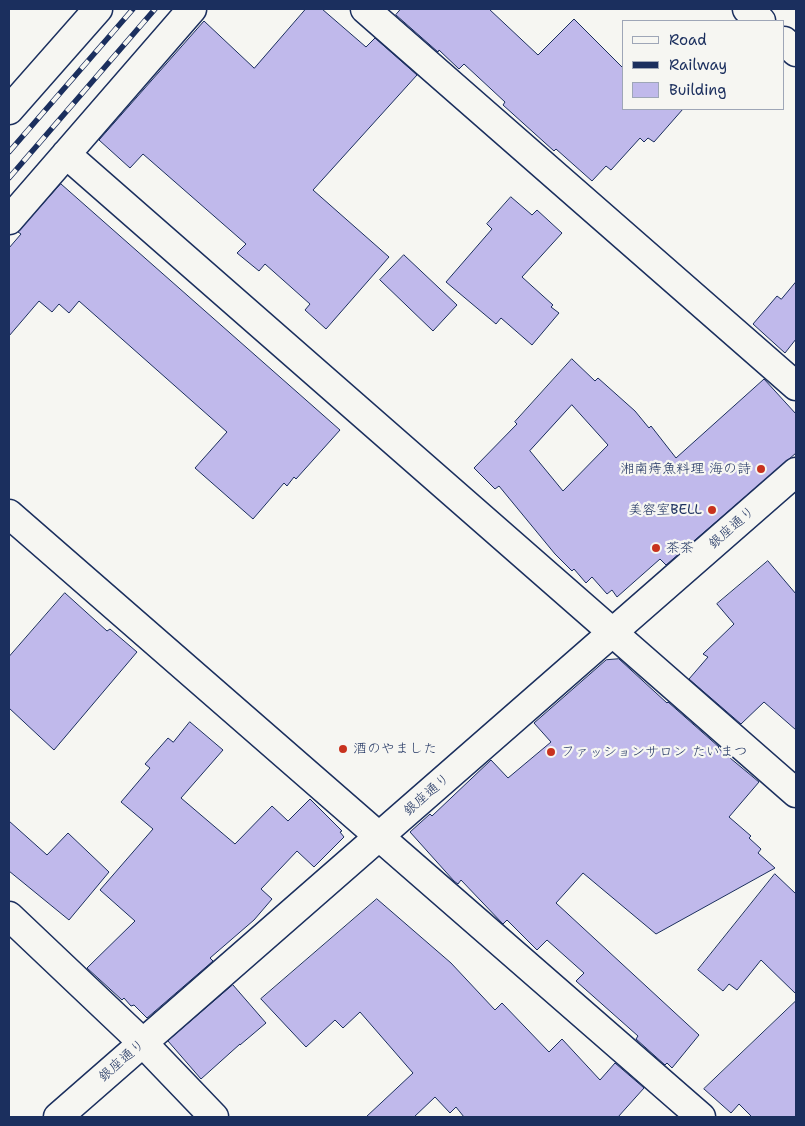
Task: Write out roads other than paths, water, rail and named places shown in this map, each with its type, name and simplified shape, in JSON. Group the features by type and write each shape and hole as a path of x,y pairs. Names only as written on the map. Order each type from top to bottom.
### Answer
{"street":[{"path":"9,110 98,9"},
{"path":"9,220 192,9"},
{"path":"364,9 796,386"},
{"path":"747,9 760,20"},
{"path":"785,42 796,52"},
{"path":"66,154 796,794"},
{"name":"銀座通り","path":"58,1117 796,472"},
{"path":"9,514 701,1117"},
{"path":"9,916 143,1043 214,1117"}],"railway":[{"path":"9,152 133,9"},
{"path":"9,178 155,9"}],"place":[{"name":"湘南痔魚料理 海の詩","path":"761,469"},
{"name":"美容室BELL","path":"712,510"},
{"name":"茶茶","path":"656,548"},
{"name":"酒のやました","path":"343,749"},
{"name":"ファッションサロン たいまつ","path":"551,752"}]}
